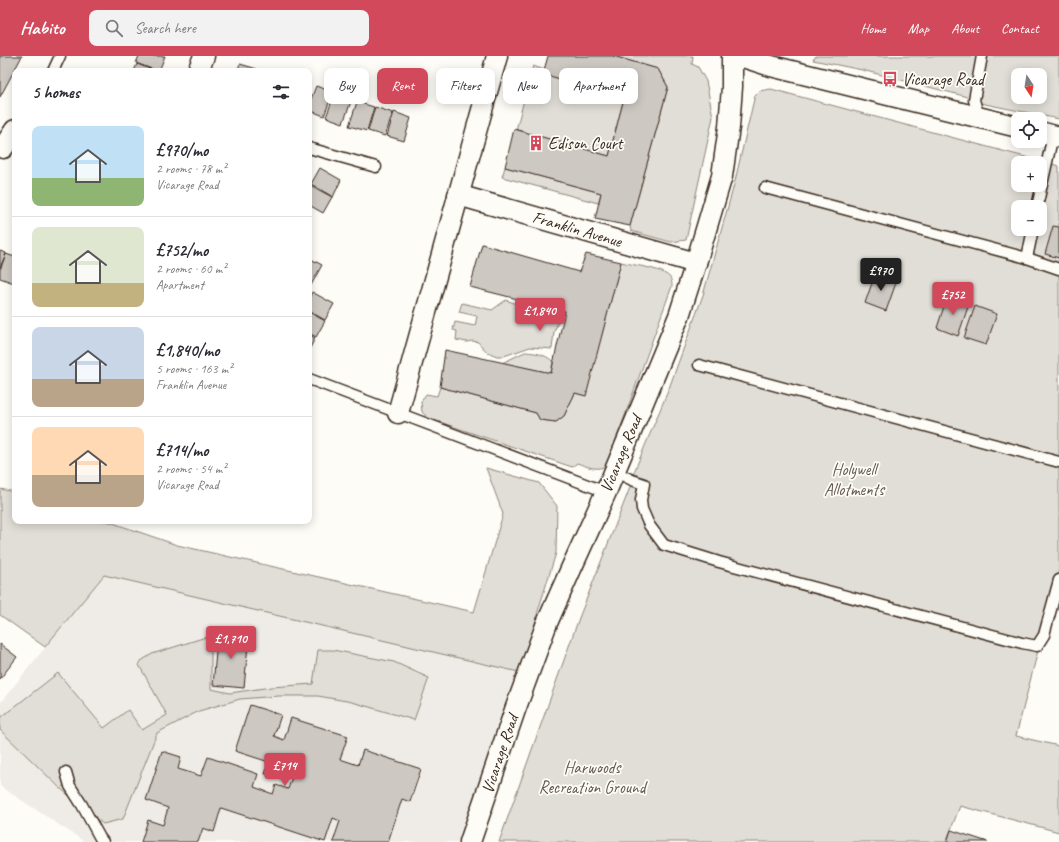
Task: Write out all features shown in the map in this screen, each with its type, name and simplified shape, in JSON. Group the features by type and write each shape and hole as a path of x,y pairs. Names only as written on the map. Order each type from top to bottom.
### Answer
{"street":[{"path":"199,68 204,56"},
{"path":"398,413 497,56"},
{"name":"Vicarage Road","path":"470,842 515,710 547,623 570,569 606,492 679,316 722,176 729,127 732,87 732,56"},
{"path":"740,56 771,66 1011,125"},
{"path":"6,150 12,137"},
{"name":"Franklin Avenue","path":"458,195 696,263"}],"lane":[{"path":"54,68 60,56"},
{"path":"979,117 974,100 982,56"},
{"path":"1038,200 1051,135"},
{"path":"312,149 376,167"},
{"path":"765,188 1027,258 1059,269"},
{"path":"1027,258 1032,236"},
{"path":"699,365 1059,462"},
{"path":"312,380 606,492"},
{"path":"614,471 644,484 641,500 642,509 649,525 664,545 719,562 1022,643 1037,646 1044,635 1059,580"},
{"path":"66,772 70,786 103,842"}],"shaded area":[{"path":"104,575 285,615 523,673 468,842 85,842 0,786 0,703"}],"green space":[{"path":"613,56 693,56 692,64 698,67 706,81 713,117 686,240 671,242 631,231 630,226 668,87 658,69"},
{"path":"816,56 1059,56 1059,119 1047,117 1047,112 1024,112 980,103 964,96 862,70 813,60"},
{"path":"551,72 559,75 559,104 622,104 609,156 516,130 523,104 551,104"},
{"name":"Holywell Allotments","path":"771,89 1022,156 1011,156 1011,192 1047,192 1047,163 1059,166 1059,569 1016,736 1059,746 1059,832 960,806 946,842 499,842 579,618 629,490 634,472 668,391 703,295 734,185 755,95 759,91"},
{"path":"505,167 601,193 598,203 502,177"},
{"path":"621,262 663,273 670,278 672,286 607,465 596,468 577,463 572,467 428,418 422,412 421,402 426,394 437,396 440,387 536,413 540,420 556,422 564,416 575,393 583,395 602,334"},
{"path":"506,300 527,308 554,311 561,314 554,332 552,349 530,347 504,356 497,356 487,352 478,342 456,340 457,331 453,330 455,322 475,326 477,316 459,312 462,303 492,310"},
{"path":"525,352 540,354 553,361 551,373 502,363"},
{"path":"486,468 539,483 557,506 556,553 538,611 523,673 104,575 45,647 0,615 0,489 12,491 12,524 116,524 177,545 474,612 503,514"},
{"path":"206,637 211,643 211,689 230,693 271,687 313,684 318,650 333,650 394,662 429,678 414,720 352,702 318,696 279,696 240,699 199,711 157,733 123,819 103,824 61,789 0,730 0,718 58,673 104,728 128,710 142,730 167,715 139,665 141,661 152,654"}],"building":[{"path":"0,56 22,56 16,68 12,68 12,75 0,97"},
{"path":"139,56 165,56 160,68 149,68 136,63"},
{"name":"Edison Court","path":"548,56 613,56 658,69 668,87 630,226 595,219 601,193 505,167 514,129 609,156 622,104 638,104 638,68 559,68 559,79 551,76 551,68 545,68"},
{"path":"137,64 147,68 135,68"},
{"path":"240,64 254,68 238,68"},
{"path":"316,86 324,89 324,104 328,104 324,116 312,111 312,96"},
{"path":"331,104 350,104 343,123 326,117"},
{"path":"356,104 364,104 374,107 367,131 349,126"},
{"path":"375,107 393,113 385,136 368,131"},
{"path":"394,112 411,118 404,141 387,136"},
{"path":"320,168 341,180 333,197 312,185"},
{"path":"312,186 332,197 323,213 312,207"},
{"path":"1053,226 1059,227 1059,258 1045,254"},
{"path":"482,244 579,272 586,254 621,262 586,396 575,393 564,416 556,422 540,420 536,413 440,387 445,350 551,373 565,311 470,287"},
{"path":"0,251 6,253 0,268"},
{"path":"6,254 12,256 12,282 0,278 0,270"},
{"path":"312,260 322,265 312,283"},
{"path":"876,272 897,280 886,311 865,303"},
{"path":"312,292 334,304 325,320 312,313"},
{"path":"947,297 969,304 958,336 937,328"},
{"path":"975,306 997,314 986,345 964,338"},
{"path":"312,314 325,321 316,337 312,335"},
{"path":"312,336 315,338 312,344"},
{"path":"218,631 249,634 244,688 213,685"},
{"path":"0,644 17,657 0,679"},
{"path":"250,705 281,715 274,736 284,740 291,718 348,736 340,759 358,765 363,750 421,769 410,802 402,799 388,842 333,842 340,821 333,818 325,842 221,808 214,832 203,828 198,842 141,842 148,820 163,825 168,808 146,800 162,751 181,757 178,769 201,776 208,757 258,774 254,787 273,794 276,785 288,789 296,765 275,757 269,774 265,774 269,762 235,751"},
{"path":"951,830 988,842 947,842"}],"place":[{"name":"Vicarage Road","path":"890,79"},
{"name":"Edison Court","path":"536,143"}],"park label":[{"name":"Harwoods Recreation Ground","path":"592,777"}]}
